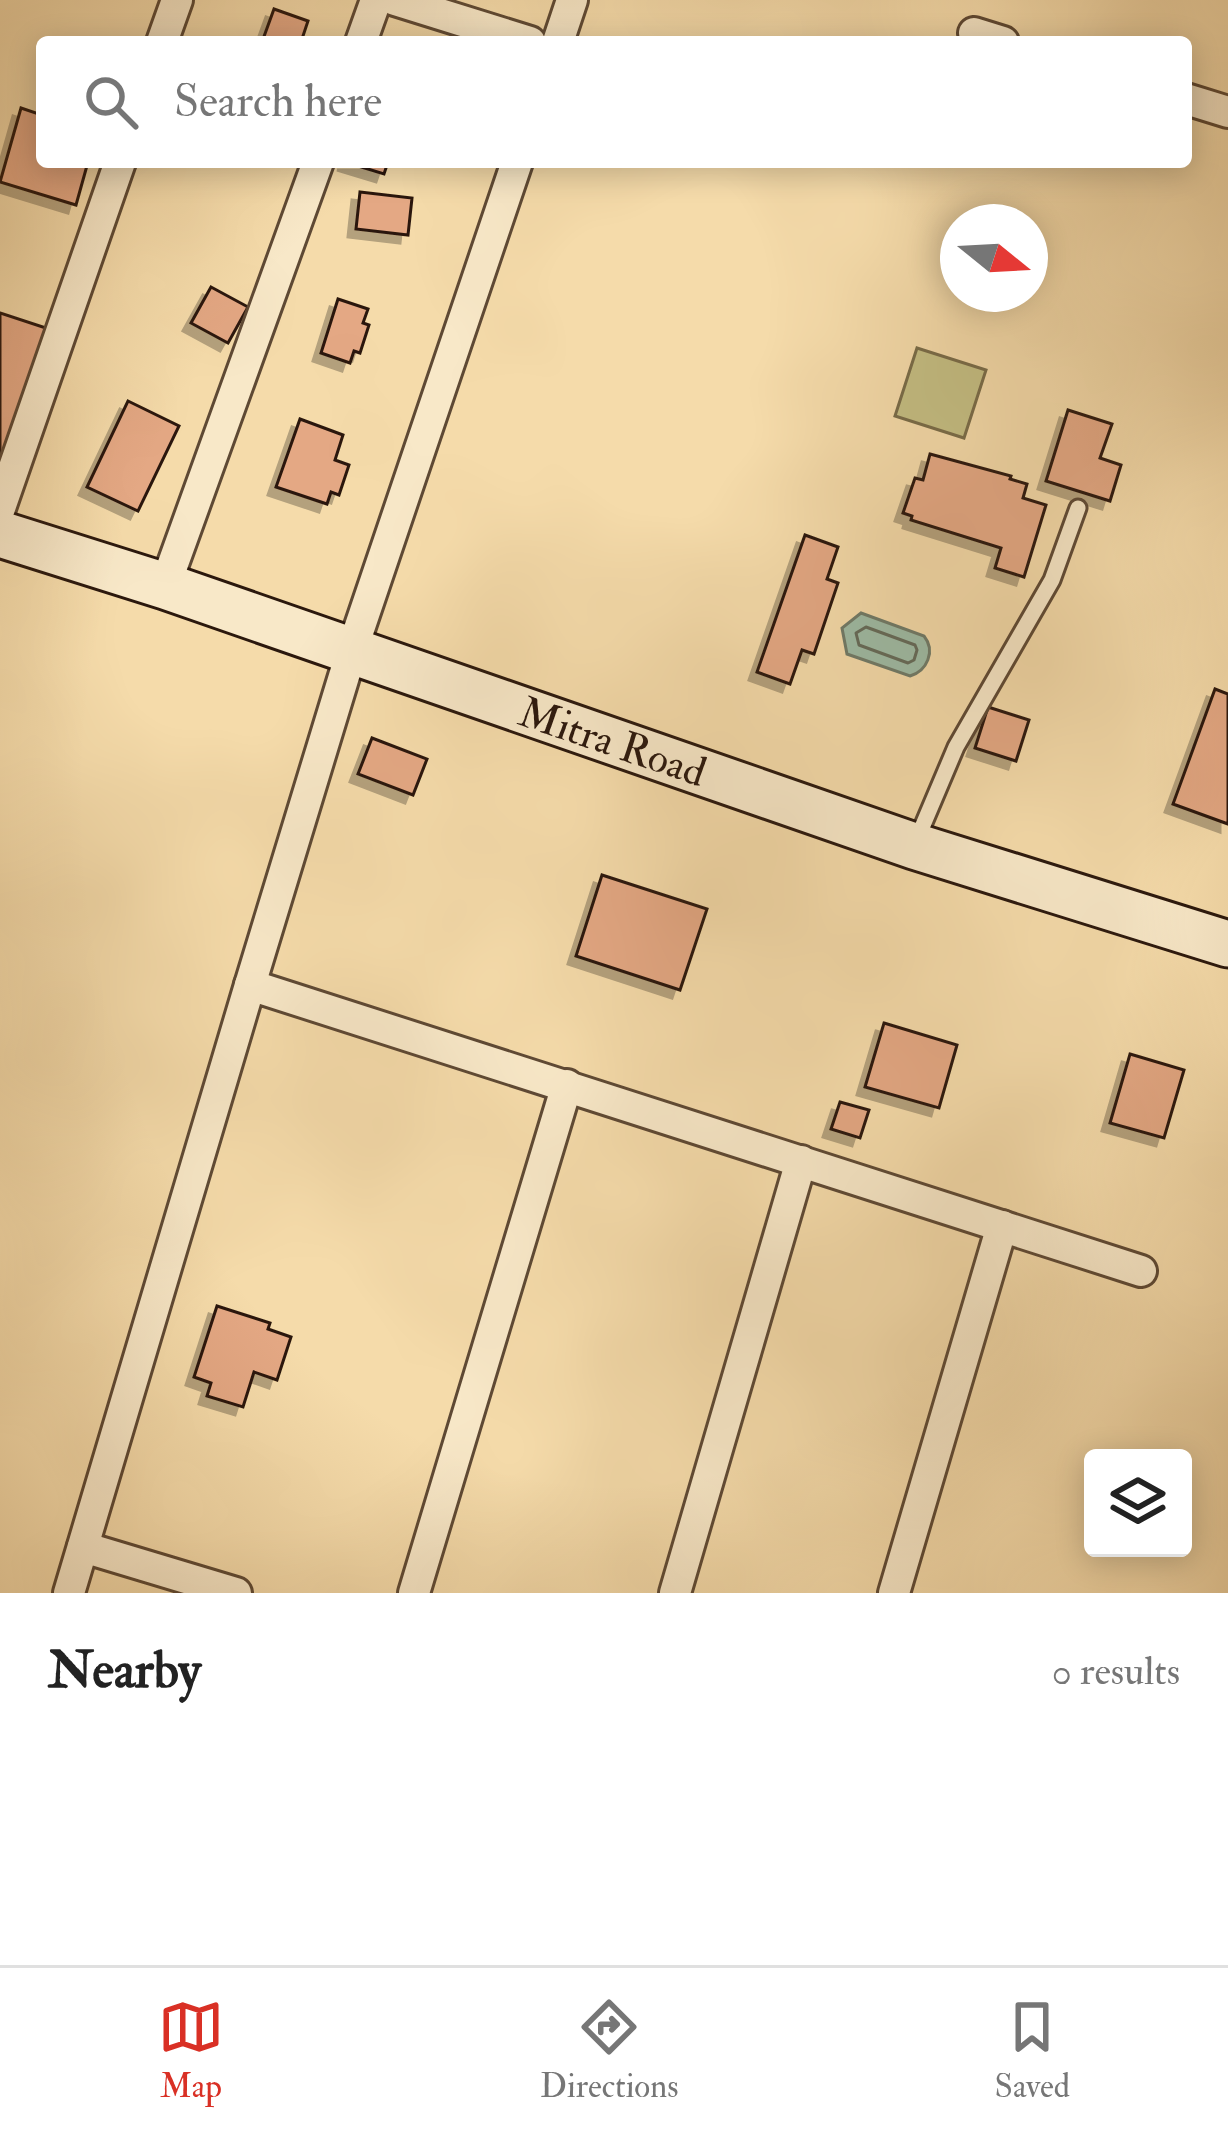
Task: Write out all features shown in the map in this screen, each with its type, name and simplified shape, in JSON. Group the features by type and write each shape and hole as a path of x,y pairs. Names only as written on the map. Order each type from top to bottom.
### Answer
{"street":[{"path":"164,36 177,0"},
{"path":"363,36 376,0"},
{"path":"394,0 511,36"},
{"path":"560,36 572,0"},
{"path":"1192,101 1228,112"},
{"path":"0,508 118,168"},
{"path":"165,586 316,168"},
{"path":"69,1593 352,650 515,168"},
{"name":"Mitra Road","path":"0,534 165,586 914,845 1228,944"},
{"path":"250,985 1141,1270"},
{"path":"414,1593 567,1085"},
{"path":"675,1593 801,1161"},
{"path":"894,1593 1002,1226"},
{"path":"83,1547 236,1593"}],"lane":[{"path":"914,845 956,747 1052,580 1078,508"}],"shaded area":[{"path":"917,348 986,370 964,438 895,416"}],"water":[{"path":"861,613 924,636 929,654 921,670 910,676 847,654 842,628"}],"building":[{"path":"274,9 308,21 303,36 264,36"},
{"path":"21,108 36,113 36,168 86,168 76,205 0,182"},
{"path":"360,192 412,198 408,235 356,229"},
{"path":"211,287 248,307 228,343 191,323"},
{"path":"338,299 368,309 363,323 369,325 360,353 354,351 350,363 321,353"},
{"path":"0,313 55,331 0,501"},
{"path":"128,401 179,426 138,511 87,487"},
{"path":"1068,410 1112,424 1100,458 1121,465 1110,501 1046,481"},
{"path":"300,419 343,435 335,460 349,465 339,495 331,492 327,504 276,487"},
{"path":"930,454 1011,476 1027,484 1023,498 1046,505 1024,577 995,568 1001,548 911,520 912,516 903,513 915,478 923,480"},
{"path":"805,535 838,547 827,579 838,583 814,654 802,650 790,684 757,672"},
{"path":"1215,689 1228,694 1228,824 1173,804"},
{"path":"988,707 1029,720 1016,761 975,748"},
{"path":"372,738 427,759 413,795 358,774"},
{"path":"602,875 707,909 680,990 576,956"},
{"path":"884,1023 957,1045 939,1108 865,1087"},
{"path":"1130,1054 1184,1070 1164,1138 1110,1123"},
{"path":"840,1102 869,1110 860,1138 831,1129"},
{"path":"217,1306 270,1323 268,1329 291,1337 277,1380 254,1372 243,1407 207,1396 211,1383 194,1377"}]}
